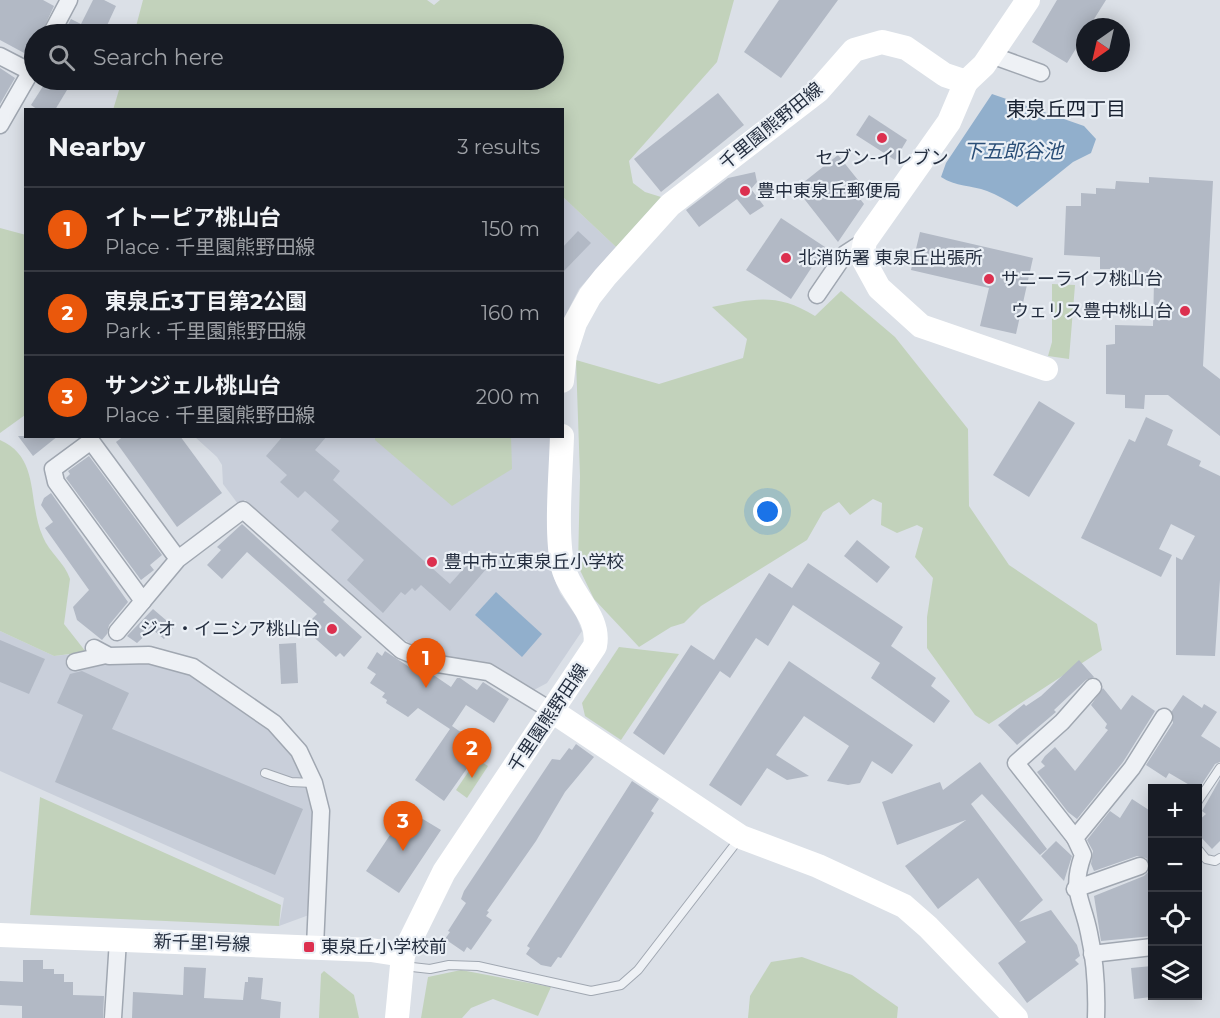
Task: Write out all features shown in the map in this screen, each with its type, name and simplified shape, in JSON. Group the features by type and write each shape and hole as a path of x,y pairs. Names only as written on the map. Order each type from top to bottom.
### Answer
{"street":[{"path":"56,24 69,0"},
{"path":"817,294 845,254 865,241 949,122 966,82 991,55 1028,0"},
{"name":"千里園熊野田線","path":"564,368 575,322 590,296 670,205 818,91 854,50 882,42 906,48 945,75 966,82"},
{"path":"991,55 1041,73"},
{"path":"0,56 24,65"},
{"path":"0,123 24,84"},
{"path":"865,241 862,257 879,288 921,327 1046,369"},
{"name":"千里園熊野田線","path":"397,1018 403,960 444,872 596,646 597,637 593,620 571,588 562,565 562,438"},
{"path":"143,601 45,476 91,441 178,559"},
{"path":"117,632 178,559 243,510 401,650 432,663 488,672 552,711 741,837 818,866 904,906 928,927 1016,1018"},
{"path":"75,662 101,650 160,656 204,674 285,733 305,760 314,783 321,822 315,947"},
{"path":"1093,687 1062,722 1016,763 1075,838 1083,855 1076,874 1076,889 1089,933 1096,1018"},
{"path":"1075,838 1132,768 1164,717"},
{"path":"1076,889 1140,866"},
{"name":"新千里1号線","path":"0,935 371,950 403,960"},
{"path":"113,1018 118,940"},
{"path":"1092,954 1148,947"}],"lane":[{"path":"1202,794 1220,768"},
{"path":"265,773 291,782 314,783"},
{"path":"403,960 430,969 466,965 553,981 591,991 611,989 627,981 638,970 741,837"},
{"path":"1202,855 1206,860 1215,861 1220,858"}],"shaded area":[{"path":"564,198 616,247 579,289 564,318"},
{"name":"豊中市立東泉丘小学校","path":"196,438 550,438 548,536 551,570 560,593 576,616 582,631 547,683 534,690 484,662 439,656 419,649 395,634 245,500 238,504 223,484 222,465 217,457"},
{"path":"0,631 54,656 73,654 77,670 121,661 150,662 190,674 273,732 290,749 304,774 313,811 309,915 279,926 284,898 0,771"}],"green space":[{"path":"143,0 427,0 434,5 440,0 734,0 717,62 629,161 633,183 645,192 661,197 616,247 564,198 564,108 114,108 119,90 564,90 564,24 137,24"},
{"path":"0,228 24,234 24,416 0,433"},
{"path":"1052,284 1075,285 1069,359 1048,356 1052,342"},
{"path":"841,291 895,337 968,429 969,506 1009,565 1097,624 1102,650 989,724 975,715 927,648 927,617 933,578 915,557 923,528 917,525 897,533 881,525 882,503 873,499 850,515 839,502 823,512 807,540 701,606 684,623 671,627 639,647 594,599 578,566 580,476 576,360 659,384 743,358 747,339 712,307 753,300 776,300 801,308 815,316"},
{"path":"375,438 511,438 512,469 452,506"},
{"path":"0,440 13,448 22,458 27,469 38,524 43,537 70,579 64,624 86,652 54,656 0,631"},
{"path":"619,647 679,654 621,740 585,716 582,703"},
{"path":"477,759 488,766 467,798 456,790"},
{"path":"40,797 281,905 279,926 30,915"},
{"path":"802,957 852,975 898,1007 897,1018 748,1018 750,996 771,962"},
{"path":"461,970 551,987 538,1016 493,999 471,1008 462,1018 421,1018 428,977"},
{"path":"324,971 354,995 359,1018 319,1018 321,974"}],"water":[{"name":"下五郎谷池","path":"992,94 1084,126 1096,139 1091,153 1073,162 1017,207 987,191 952,183 941,177 946,163"},
{"path":"496,592 542,634 522,657 475,615"}],"building":[{"path":"0,0 43,0 54,6 46,24 24,24 24,53 0,40"},
{"path":"93,0 104,0 116,6 108,24 81,24"},
{"path":"779,0 838,0 781,78 744,52"},
{"path":"1057,0 1106,0 1095,18 1076,18 1076,48 1067,63 1032,42"},
{"path":"71,19 81,24 68,24"},
{"path":"0,68 15,78 0,104"},
{"path":"41,90 67,90 56,108 35,108 31,105"},
{"path":"718,93 744,125 661,192 634,159"},
{"name":"セブン-イレブン","path":"869,115 907,140 895,160 856,135"},
{"path":"838,155 862,185 854,191 864,204 838,242 798,191 804,182"},
{"path":"755,172 757,182 751,189 764,206 750,215 737,199 699,227 686,210 728,178"},
{"name":"ウェリス豊中桃山台","path":"1149,177 1213,181 1203,366 1220,379 1220,436 1168,395 1145,395 1144,409 1125,408 1125,395 1106,394 1106,345 1115,344 1115,325 1153,326 1154,281 1114,280 1114,269 1100,269 1100,257 1064,255 1066,206 1081,206 1081,193 1096,194 1096,188 1115,189 1116,181 1149,183"},
{"name":"北消防署 東泉丘出張所","path":"781,218 825,247 791,299 746,270"},
{"path":"578,231 591,243 564,271 564,246"},
{"name":"サニーライフ桃山台","path":"920,232 1033,258 1016,334 980,326 989,288 911,270"},
{"path":"1039,401 1075,423 1029,497 993,475"},
{"path":"1146,417 1173,430 1167,445 1201,461 1199,466 1220,476 1220,580 1215,656 1176,655 1176,557 1182,560 1195,536 1171,524 1159,549 1172,555 1161,577 1081,538 1129,439 1135,442"},
{"path":"18,436 56,438 33,456"},
{"path":"121,438 181,438 222,493 177,527 116,442"},
{"path":"281,438 325,438 315,450 340,471 333,480 450,584 474,557 487,568 450,611 421,585 415,591 412,588 405,595 401,592 383,613 347,580 364,560 331,530 339,521 305,491 298,498 280,482 287,475 266,456"},
{"path":"89,456 162,555 150,565 154,570 141,580 66,478 70,474 68,471"},
{"path":"51,493 128,602 109,625 107,634 102,640 77,620 73,607 89,590 45,528 53,522 41,505 44,498"},
{"path":"242,524 362,637 344,657 340,653 336,657 308,632 313,626 309,622 317,614 247,552 222,579 207,565 221,550 217,547"},
{"path":"857,540 890,567 877,583 844,556"},
{"path":"808,563 903,627 891,646 936,678 931,686 950,701 934,723 871,678 880,663 793,605 768,646 756,638 730,678 720,671 664,755 633,733 691,645 714,660 769,573 792,588"},
{"path":"153,609 174,627 164,639 152,629 137,643 127,636"},
{"path":"0,640 45,659 29,694 0,682"},
{"path":"296,643 298,683 281,684 279,644"},
{"path":"385,651 429,680 432,674 451,687 457,678 460,678 477,690 483,682 509,699 494,723 466,705 452,726 482,747 444,801 415,780 450,729 418,708 408,717 386,703 387,700 382,697 385,693 370,683 376,674 367,668 377,652 382,656"},
{"path":"1079,660 1094,677 1086,680 1054,710 1056,712 1017,745 998,725 1024,704 1026,706 1041,696"},
{"path":"789,661 913,745 892,774 872,761 860,783 848,785 827,781 849,746 804,716 776,755 809,776 787,780 767,768 741,806 709,785"},
{"path":"82,671 129,693 112,729 303,809 275,875 55,782 83,715 57,703 70,674"},
{"path":"1103,688 1121,710 1132,695 1155,711 1123,762 1077,819 1068,812 1037,772 1045,766 1041,762 1055,747 1075,771 1108,730 1105,728 1107,724 1091,705"},
{"path":"1183,695 1202,708 1204,704 1217,712 1201,736 1220,748 1220,762 1215,764 1202,784 1188,784 1169,773 1166,778 1146,765 1173,723 1172,711"},
{"path":"576,744 594,757 565,792 536,841 487,911 489,912 486,916 492,920 471,950 467,947 464,952 445,939 466,903 461,899 464,891 552,759 560,760 569,748 572,750"},
{"path":"980,762 1047,849 1040,855 982,794 971,804 1043,900 1019,922 1051,910 1077,945 1080,956 1075,960 1079,964 1027,1003 998,963 1026,942 978,878 938,909 905,866 966,820 897,845 882,802 940,782 943,790"},
{"path":"1220,779 1220,841 1212,849 1202,838 1202,818 1206,814 1202,811"},
{"path":"632,781 659,799 651,811 654,813 561,958 558,957 551,967 541,965 526,954 530,948 527,946"},
{"path":"1132,799 1148,809 1148,860 1137,856 1094,871 1091,864 1093,851 1087,840 1110,811 1120,818"},
{"path":"398,804 441,830 399,893 366,871 400,820 391,815"},
{"path":"1056,841 1072,856 1064,881 1041,856"},
{"path":"1148,872 1148,936 1101,941 1094,896 1144,876"},
{"path":"23,960 43,960 43,969 54,969 54,974 64,974 64,982 73,982 73,995 104,996 103,1018 22,1018 22,1006 0,1005 0,981 23,982"},
{"path":"1148,966 1148,997 1134,999 1131,968"},
{"path":"184,967 206,968 204,998 243,1000 245,982 248,982 248,977 263,978 261,999 281,1002 280,1018 132,1018 133,992 183,995"}],"place":[{"name":"セブン-イレブン","path":"882,138"},
{"name":"豊中東泉丘郵便局","path":"745,191"},
{"name":"北消防署 東泉丘出張所","path":"786,258"},
{"name":"サニーライフ桃山台","path":"989,279"},
{"name":"ウェリス豊中桃山台","path":"1185,311"},
{"name":"豊中市立東泉丘小学校","path":"432,562"},
{"name":"ジオ・イニシア桃山台","path":"332,629"},
{"name":"イトーピア桃山台","path":"426,688"},
{"name":"東泉丘3丁目第2公園","path":"472,778"},
{"name":"サンジェル桃山台","path":"403,851"},
{"name":"東泉丘小学校前","path":"309,947"}],"district":[{"name":"東泉丘四丁目","path":"1066,109"}]}
